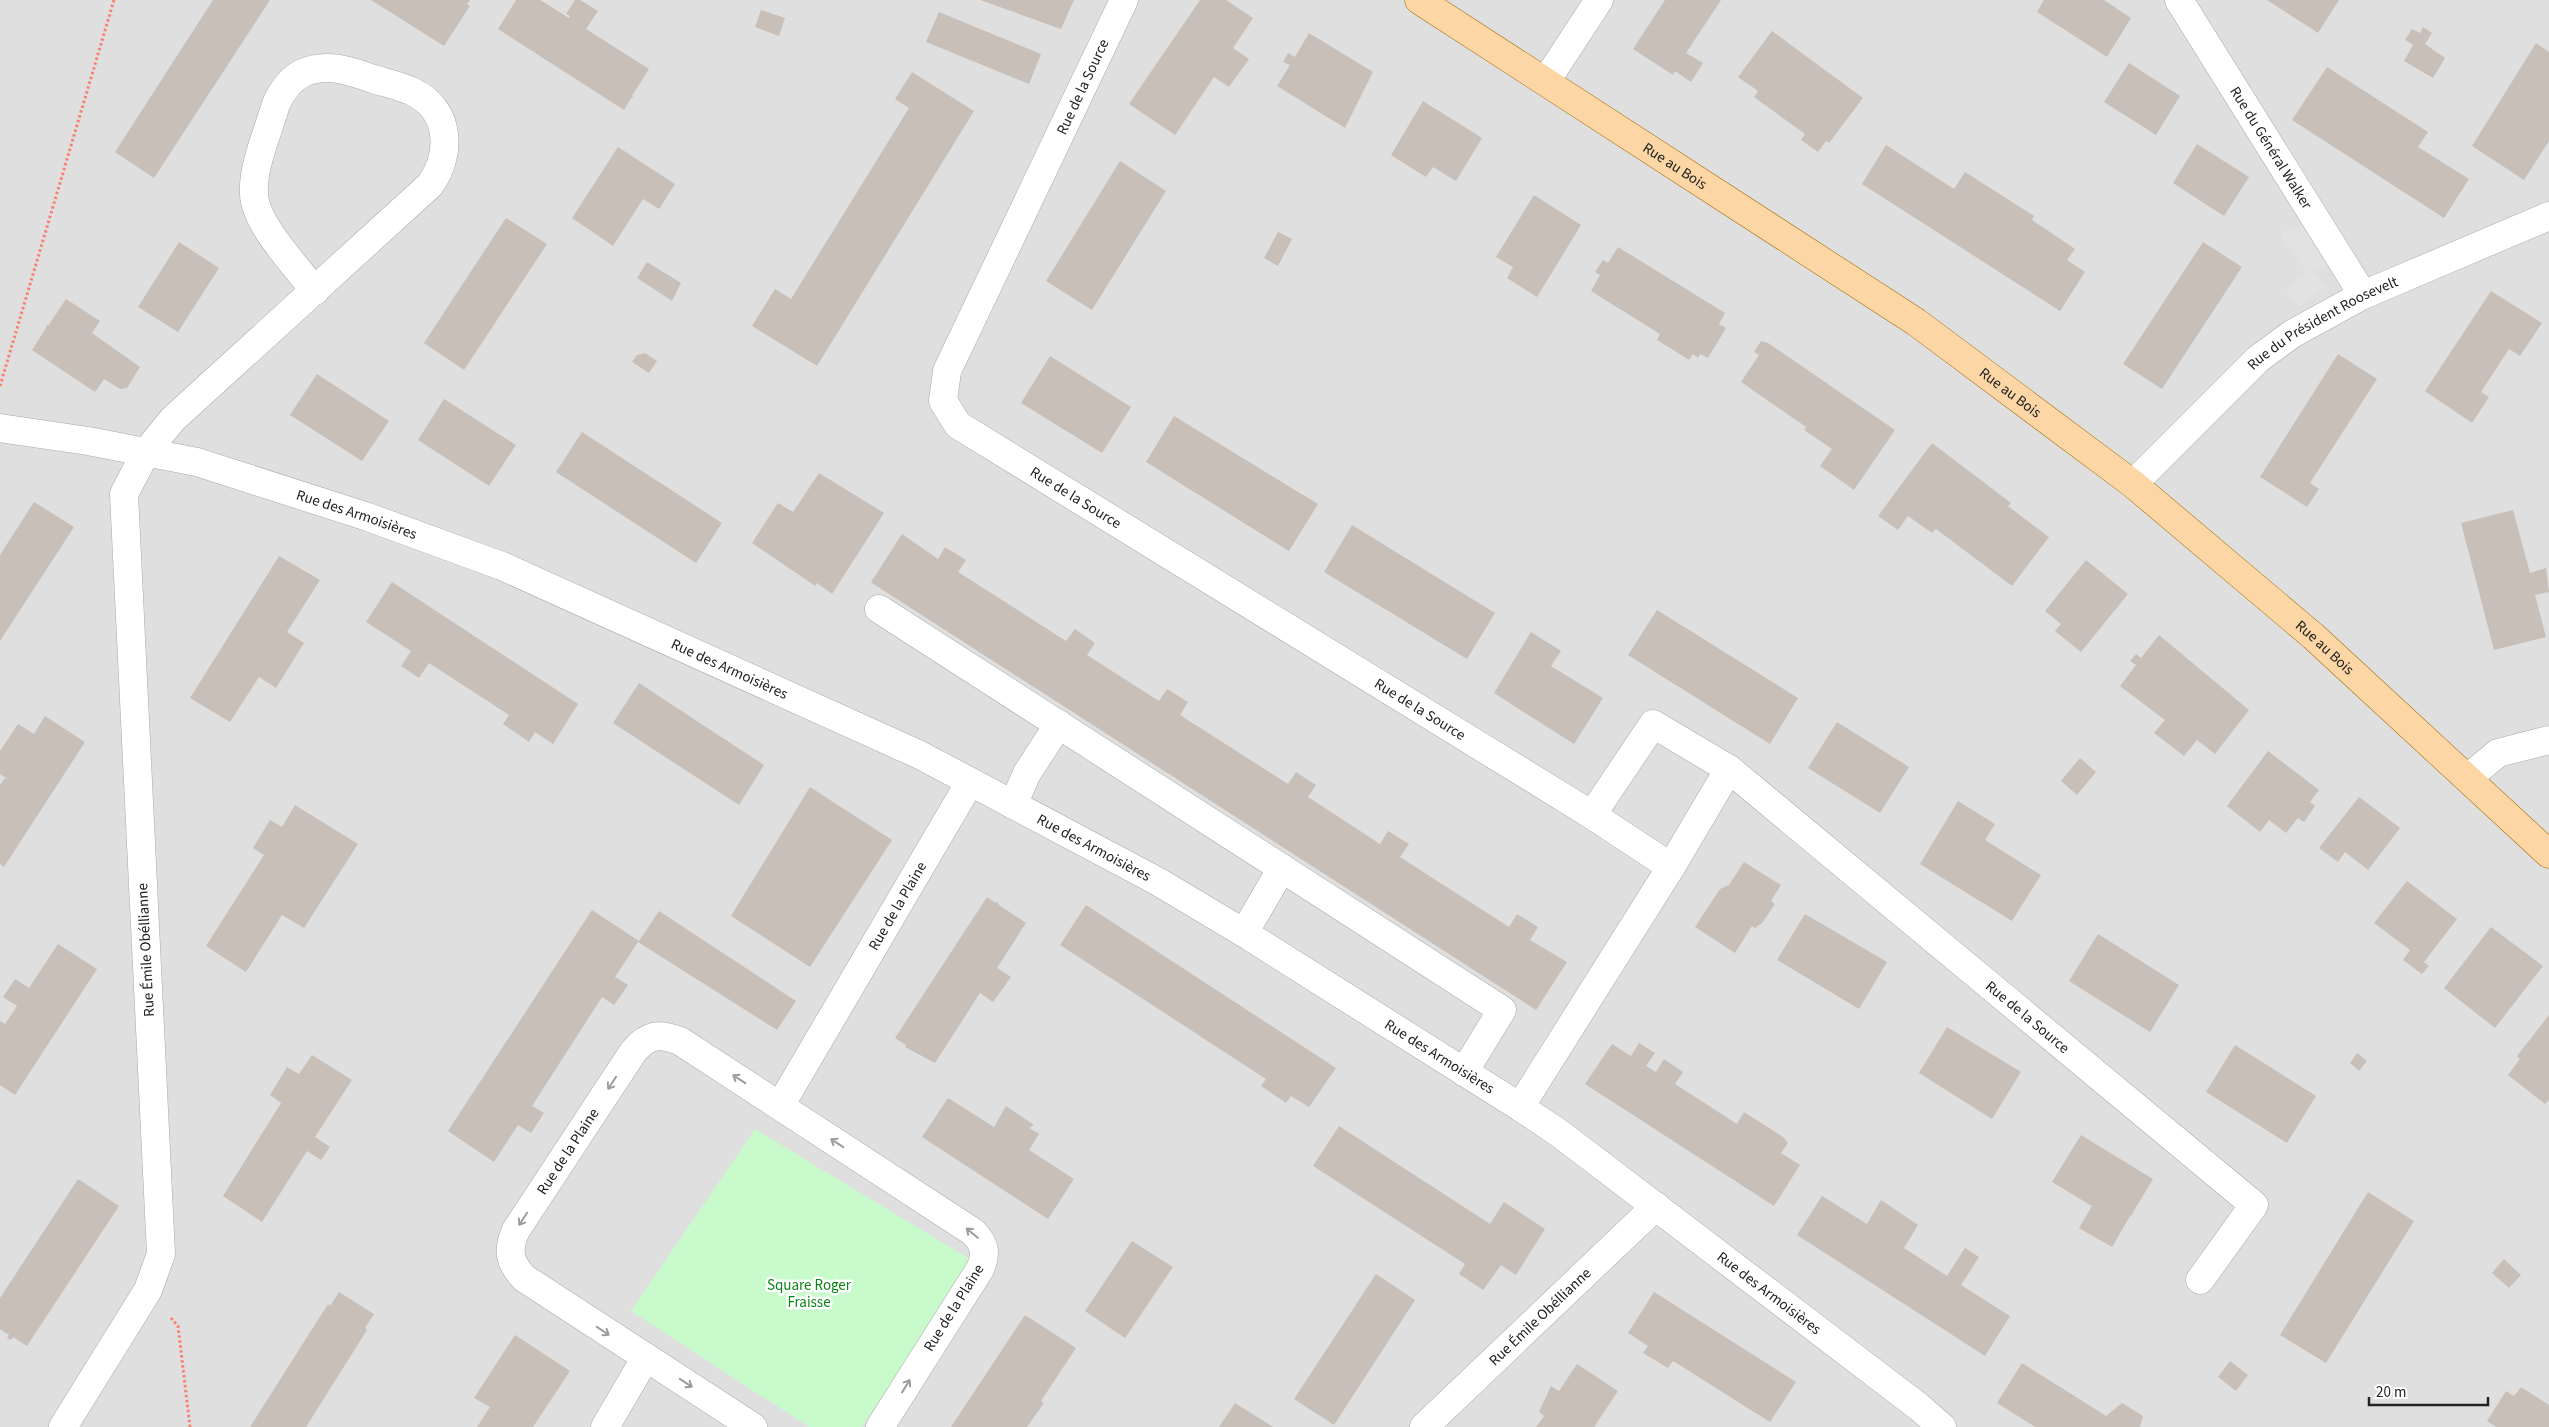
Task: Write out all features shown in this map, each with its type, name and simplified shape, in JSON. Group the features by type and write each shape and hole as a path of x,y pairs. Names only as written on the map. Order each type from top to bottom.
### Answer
{"main road":[{"name":"Rue au Bois","path":"1418,0 1546,80 1916,322 2133,484 2313,636 2469,777 2549,854"}],"street":[{"name":"Rue de la Source","path":"1124,0 947,371 943,401 958,425 1592,815 1671,867"},
{"path":"1546,80 1599,0"},
{"name":"Rue du Général Walker","path":"2179,0 2363,295"},
{"path":"146,452 173,419 315,291 430,185 440,172 446,148 443,125 431,106 412,91 338,69 312,70 302,73 289,83 282,92 276,104 254,189 257,210 265,225 315,291"},
{"name":"Rue du Président Roosevelt","path":"2133,484 2258,359 2292,334 2363,295 2549,216"},
{"name":"Rue des Armoisières","path":"0,428 146,452 215,468 368,517 502,566 920,756 1157,881 1244,933 1520,1107 1559,1133 1656,1206 1919,1406 1942,1427"},
{"name":"Rue Émile Obéllianne","path":"63,1427 148,1290 161,1254 124,494 146,452"},
{"path":"879,609 1502,1010 1464,1072"},
{"path":"1013,805 1027,773 1059,724"},
{"name":"Rue de la Source","path":"1592,815 1653,724 1729,769 2254,1205 2200,1280"},
{"path":"2469,777 2498,754 2549,740"},
{"path":"1520,1107 1671,867 1729,769"},
{"name":"Rue de la Plaine","path":"780,1106 970,782"},
{"path":"1244,933 1282,868"},
{"name":"Rue de la Plaine","path":"753,1427 524,1278 514,1267 509,1254 510,1243 516,1230 633,1052 642,1041 652,1035 665,1035 680,1040 973,1232 981,1241 985,1250 980,1269 880,1427"},
{"name":"Rue Émile Obéllianne","path":"1424,1427 1656,1206"},
{"path":"605,1427 646,1357"}],"path":[{"path":"0,386 114,0"},
{"path":"148,1290 178,1326 190,1427"}],"shaded area":[{"path":"0,0 2549,0 2549,1427 0,1427"},
{"path":"2304,226 2334,264 2312,270 2326,287 2299,305 2285,289 2308,273 2281,236 2282,232"}],"green space":[{"name":"Square Roger Fraisse","path":"755,1129 973,1261 862,1427 809,1427 631,1311"}],"building":[{"path":"213,0 270,0 154,178 115,152"},
{"path":"371,0 470,0 467,4 470,6 444,46"},
{"path":"516,0 540,0 569,18 570,16 566,14 575,0 580,0 598,11 586,29 649,69 632,96 634,98 631,98 624,110 498,29"},
{"path":"980,0 1074,0 1061,29"},
{"path":"1200,0 1226,0 1253,18 1233,48 1249,59 1229,87 1214,77 1175,135 1129,104"},
{"path":"1665,0 1721,0 1686,53 1703,63 1691,82 1675,71 1673,75 1633,49"},
{"path":"2044,0 2104,0 2131,18 2107,57 2037,12"},
{"path":"2267,0 2339,0 2318,33"},
{"path":"761,10 785,18 779,36 755,27"},
{"path":"939,12 1041,54 1029,84 926,42"},
{"path":"2423,27 2432,33 2425,44 2445,58 2433,78 2404,61 2413,45 2405,40 2412,29 2420,33"},
{"path":"1772,31 1863,98 1829,143 1826,141 1818,152 1801,140 1805,134 1754,97 1758,91 1738,77"},
{"path":"1309,33 1373,72 1345,128 1277,86 1290,65 1283,62 1288,53 1295,57"},
{"path":"2536,43 2549,52 2549,141 2524,180 2472,146"},
{"path":"2129,63 2180,96 2156,135 2104,102"},
{"path":"2327,67 2428,132 2418,147 2469,179 2444,218 2292,120"},
{"path":"912,72 974,111 817,366 752,326 775,289 791,299 909,108 895,99"},
{"path":"1423,101 1482,138 1456,181 1433,167 1426,177 1391,155"},
{"path":"2197,144 2249,177 2224,216 2173,183"},
{"path":"1886,145 1954,189 1965,172 2034,216 2032,220 2075,249 2067,260 2085,272 2060,311 1862,184"},
{"path":"618,147 675,184 659,209 643,199 613,246 572,218"},
{"path":"1120,161 1166,191 1092,310 1046,281"},
{"path":"1534,195 1581,225 1537,297 1507,278 1513,267 1496,257"},
{"path":"506,218 547,244 464,370 424,343"},
{"path":"1278,232 1292,239 1278,266 1264,258"},
{"path":"179,242 219,268 178,332 138,307"},
{"path":"2203,242 2242,267 2162,389 2123,364"},
{"path":"1618,247 1725,313 1719,324 1726,328 1708,358 1700,354 1698,358 1693,354 1689,360 1657,340 1660,334 1591,291 1600,275 1595,272 1603,260 1608,263"},
{"path":"647,262 681,283 672,301 637,278"},
{"path":"2491,291 2542,323 2520,356 2509,349 2481,392 2489,397 2472,423 2425,391"},
{"path":"66,299 100,321 92,333 140,367 127,388 120,389 104,379 95,392 32,350 46,328 46,324 48,326"},
{"path":"1761,341 1768,343 1895,430 1854,490 1820,466 1832,449 1804,430 1806,427 1741,382 1759,355 1754,352"},
{"path":"645,353 657,361 649,373 632,362 637,355"},
{"path":"2338,354 2377,379 2310,483 2319,489 2307,507 2260,477"},
{"path":"1050,356 1131,407 1102,453 1021,403"},
{"path":"317,374 389,421 362,461 290,415"},
{"path":"444,399 516,445 489,486 418,440"},
{"path":"1174,416 1318,504 1289,551 1146,462"},
{"path":"582,432 722,523 696,563 556,472"},
{"path":"1932,443 2011,503 2008,506 2049,537 2012,586 1936,529 1932,533 1908,516 1898,530 1878,516"},
{"path":"819,473 884,513 832,594 817,583 815,586 752,543 778,503 793,512"},
{"path":"34,502 74,527 0,641 0,555"},
{"path":"2513,510 2530,573 2546,568 2549,592 2535,595 2546,637 2494,650 2461,523"},
{"path":"1352,525 1495,613 1467,659 1324,572"},
{"path":"902,534 938,559 945,547 966,560 958,572 1066,641 1075,629 1095,643 1087,655 1159,701 1167,689 1188,702 1180,715 1288,784 1296,772 1316,785 1308,797 1380,844 1388,831 1409,844 1400,857 1509,927 1517,914 1538,927 1530,940 1567,962 1536,1010 872,583"},
{"path":"279,556 320,580 287,632 304,643 276,688 259,677 230,722 190,698"},
{"path":"2086,560 2128,594 2081,652 2055,631 2061,624 2045,611"},
{"path":"392,582 578,704 553,744 535,732 529,742 503,724 509,715 429,663 419,678 401,666 411,651 366,622"},
{"path":"1657,610 1798,698 1770,744 1628,655"},
{"path":"1531,632 1561,651 1551,666 1603,698 1574,744 1494,693"},
{"path":"2159,635 2249,710 2215,754 2197,740 2184,756 2154,733 2165,720 2120,686 2136,665 2130,661 2136,654 2141,658"},
{"path":"639,683 764,765 739,805 613,723"},
{"path":"45,716 85,742 4,867 0,864 0,785 5,778 12,782 0,774 0,751 18,724 34,734"},
{"path":"1837,722 1909,767 1880,813 1808,768"},
{"path":"2268,751 2319,790 2310,802 2315,806 2304,822 2298,818 2286,833 2269,820 2260,832 2227,806"},
{"path":"2080,758 2096,772 2077,795 2061,781"},
{"path":"810,787 892,840 810,967 731,916"},
{"path":"2359,797 2400,828 2368,870 2345,852 2338,862 2319,848"},
{"path":"1958,801 1995,824 1985,840 2041,875 2012,921 1920,864"},
{"path":"295,805 358,844 304,928 282,915 246,972 206,946 264,855 253,848 270,820 282,827"},
{"path":"1744,862 1781,885 1771,901 1775,904 1762,923 1755,928 1752,926 1735,953 1695,927 1720,889 1729,885"},
{"path":"2407,881 2457,919 2424,962 2429,966 2422,974 2403,960 2410,950 2374,923"},
{"path":"987,897 996,903 997,901 999,905 1026,923 997,968 1011,977 993,1002 980,993 935,1063 905,1047 906,1045 895,1038"},
{"path":"1086,905 1336,1068 1309,1107 1291,1096 1286,1103 1261,1086 1266,1079 1060,945"},
{"path":"592,910 639,941 659,911 796,1001 777,1030 638,942 615,977 628,985 614,1005 602,997 532,1106 544,1113 531,1133 518,1125 494,1162 448,1131"},
{"path":"1805,914 1887,962 1859,1009 1777,960"},
{"path":"2491,927 2543,966 2495,1028 2444,988"},
{"path":"2098,934 2179,985 2150,1032 2069,981"},
{"path":"58,944 97,969 15,1095 0,1085 0,1021 5,1024 17,1006 3,997 15,979 29,988"},
{"path":"2549,1015 2549,1100 2545,1104 2508,1075 2520,1059 2517,1056"},
{"path":"1947,1027 2021,1072 1992,1119 1919,1073"},
{"path":"1639,1043 1655,1053 1646,1066 1656,1072 1664,1059 1683,1072 1675,1084 1737,1124 1744,1112 1783,1137 1788,1143 1781,1153 1800,1165 1774,1206 1585,1084 1612,1044 1631,1056"},
{"path":"2235,1045 2316,1096 2287,1143 2206,1092"},
{"path":"2357,1053 2367,1061 2359,1071 2350,1063"},
{"path":"312,1055 352,1080 315,1137 330,1147 321,1160 307,1151 262,1222 223,1196 281,1103 270,1095 287,1067 299,1074"},
{"path":"948,1098 994,1127 1006,1106 1034,1125 1029,1128 1039,1134 1029,1150 1074,1179 1048,1219 922,1137"},
{"path":"1339,1126 1490,1224 1504,1202 1545,1229 1516,1275 1501,1265 1483,1290 1459,1274 1465,1264 1313,1166"},
{"path":"2081,1135 2153,1179 2132,1214 2134,1214 2130,1216 2112,1247 2079,1228 2092,1206 2052,1182"},
{"path":"78,1179 119,1206 27,1346 13,1337 11,1340 7,1338 9,1335 0,1329 0,1298"},
{"path":"2368,1192 2414,1221 2326,1363 2280,1335"},
{"path":"1822,1196 1867,1224 1881,1200 1918,1225 1904,1248 1947,1276 1965,1248 1979,1257 1961,1285 2010,1316 1985,1356 1797,1235"},
{"path":"1132,1241 1173,1267 1125,1338 1085,1311"},
{"path":"2504,1259 2521,1275 2509,1288 2492,1273"},
{"path":"1376,1274 1415,1300 1334,1425 1294,1399"},
{"path":"339,1292 374,1314 365,1328 367,1330 306,1427 250,1427 328,1304 330,1306"},
{"path":"1654,1292 1796,1382 1770,1422 1673,1361 1668,1368 1643,1353 1648,1346 1628,1333"},
{"path":"1025,1315 1076,1348 1041,1401 1044,1403 1027,1427 951,1427"},
{"path":"515,1335 570,1371 533,1427 477,1427 490,1407 474,1398"},
{"path":"2230,1361 2248,1375 2236,1391 2218,1377"},
{"path":"2022,1363 2106,1416 2122,1403 2143,1416 2140,1427 2035,1427 1997,1403"},
{"path":"1577,1364 1618,1391 1594,1427 1536,1427 1544,1416 1539,1412 1551,1386 1559,1391"},
{"path":"2521,1387 2549,1405 2549,1427 2496,1427 2487,1421 2506,1391 2514,1396"},
{"path":"1235,1403 1273,1427 1219,1427"}]}
